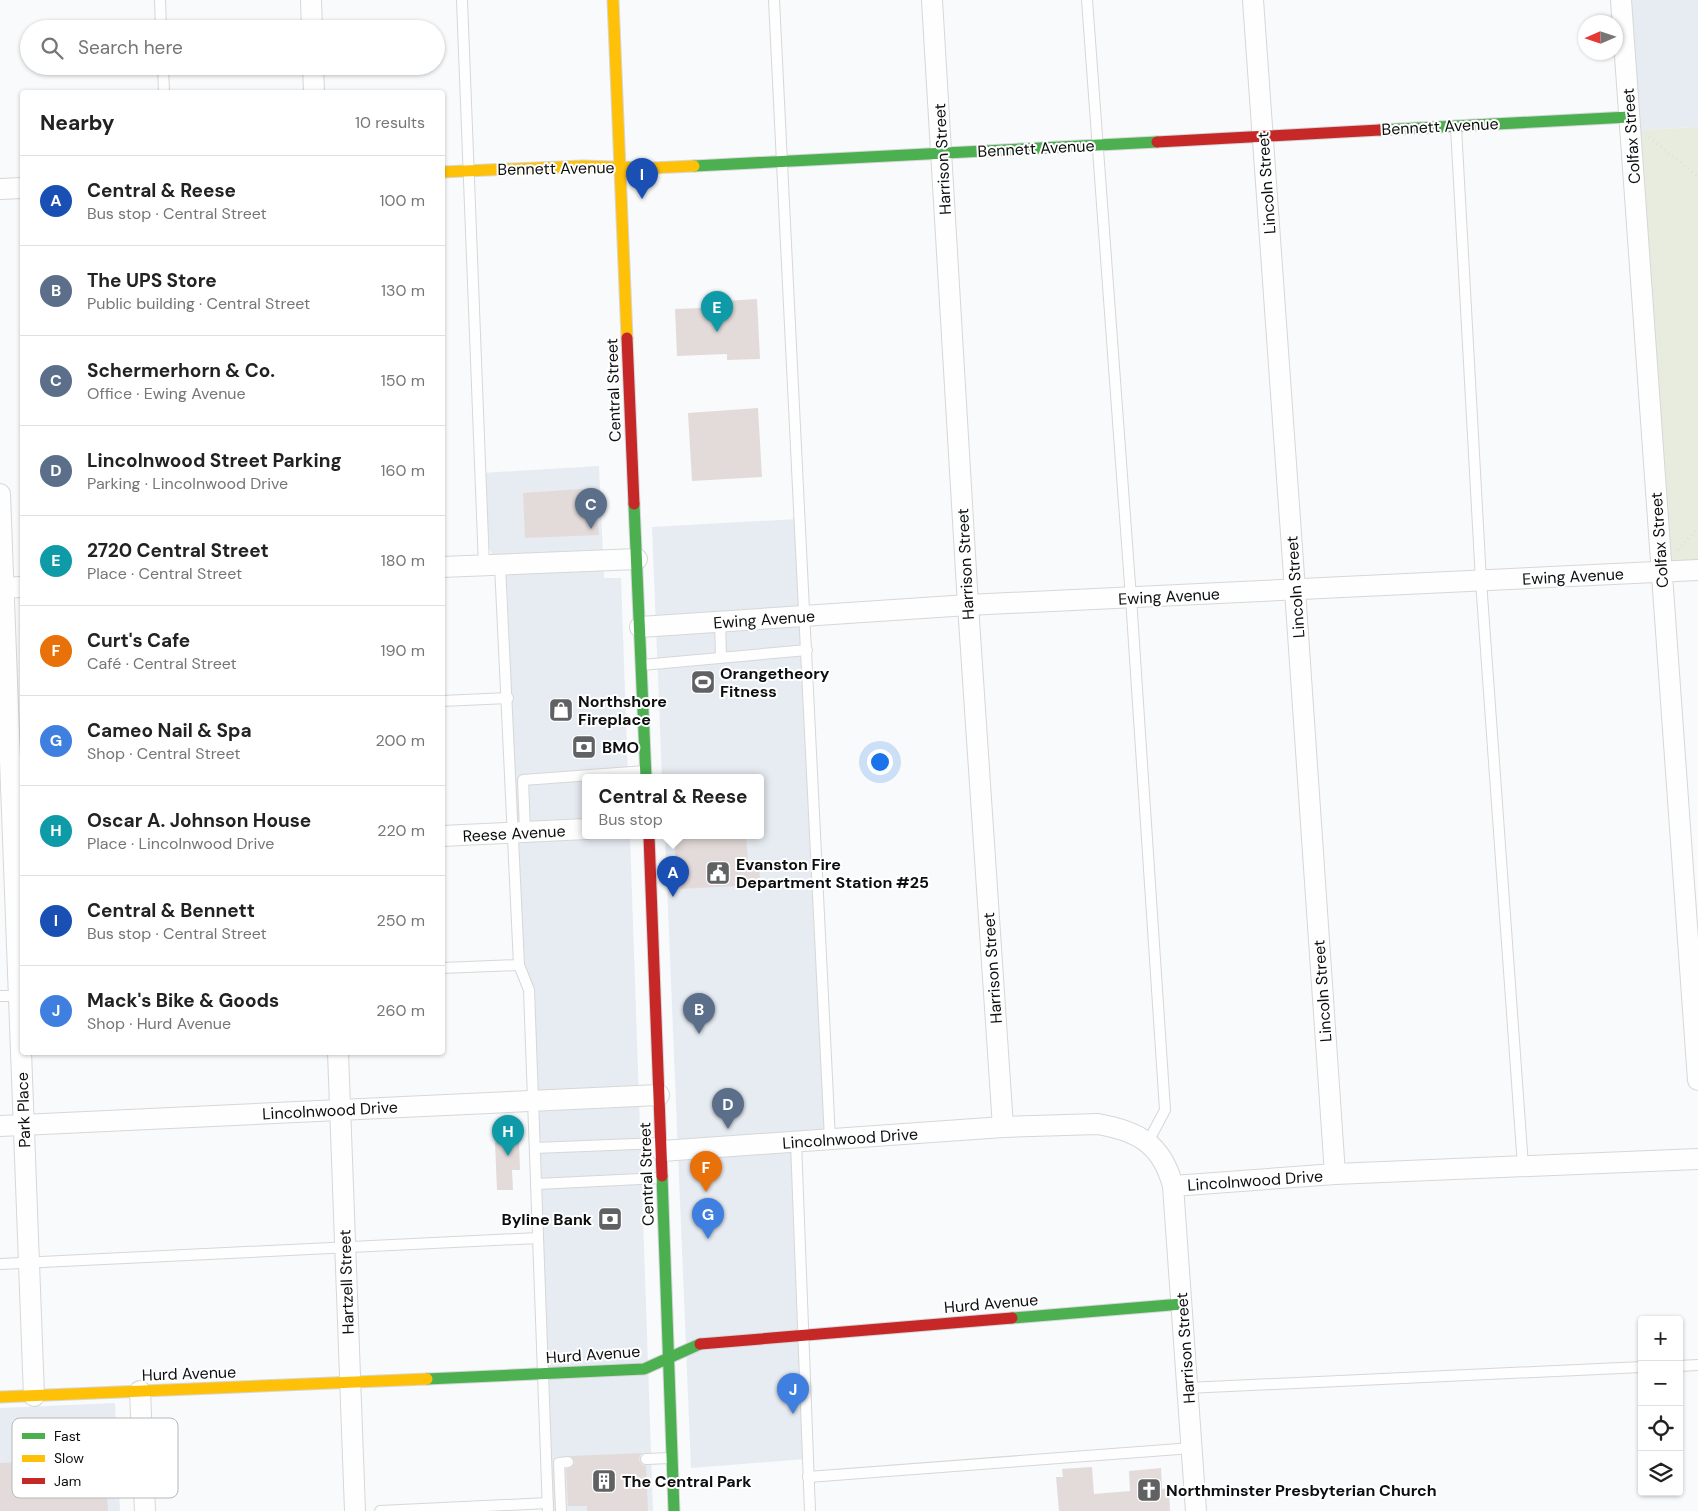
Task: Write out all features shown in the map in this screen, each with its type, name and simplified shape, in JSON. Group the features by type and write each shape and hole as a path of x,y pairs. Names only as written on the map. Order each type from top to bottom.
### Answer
{"street":[{"path":"310,0 311,20"},
{"name":"Central Street","path":"613,0 646,774"},
{"name":"Harrison Street","path":"932,0 968,606 1003,1127"},
{"name":"Lincoln Street","path":"1253,0 1335,1174"},
{"name":"Colfax Street","path":"1621,0 1662,572 1690,866 1698,1080"},
{"path":"313,75 314,90"},
{"name":"Bennett Avenue","path":"445,172 583,166 651,168 1629,116"},
{"path":"0,189 20,188"},
{"name":"Park Place","path":"0,494 9,587 15,991 23,1125 34,1396"},
{"path":"445,567 637,559"},
{"name":"Ewing Avenue","path":"640,627 968,606 1698,570"},
{"name":"Reese Avenue","path":"445,836 582,829"},
{"name":"Central Street","path":"648,839 674,1511"},
{"name":"Hartzell Street","path":"338,1055 355,1511"},
{"name":"Lincolnwood Drive","path":"0,1126 659,1095"},
{"name":"Lincolnwood Drive","path":"661,1147 796,1142 1003,1127 1098,1124 1131,1133 1148,1142 1162,1156 1173,1186 1335,1174 1698,1159"},
{"name":"Harrison Street","path":"1173,1186 1196,1511"},
{"name":"Hurd Avenue","path":"0,1397 644,1369 700,1344 1182,1304"},
{"path":"140,1391 141,1418"},
{"path":"144,1498 145,1511"}],"lane":[{"path":"160,0 161,20"},
{"path":"462,0 469,170 492,565 508,698 519,833"},
{"path":"774,0 806,616 830,1139"},
{"path":"1087,0 1131,598 1165,1110 1148,1142"},
{"path":"163,75 164,90"},
{"path":"1456,126 1481,581 1523,1166"},
{"path":"720,622 721,657"},
{"path":"641,665 807,650"},
{"path":"445,701 508,698"},
{"path":"380,1511 548,1507 529,990 519,965 519,833 523,780 582,778"},
{"path":"445,968 519,965"},
{"path":"796,1142 810,1511"},
{"path":"535,1148 661,1147"},
{"path":"536,1184 662,1178"},
{"path":"0,1264 538,1238"},
{"path":"1683,1366 1698,1365"},
{"path":"1187,1388 1638,1367"},
{"path":"808,1477 1192,1448"},
{"path":"646,1459 673,1458"},
{"path":"561,1511 559,1462 568,1462"}],"path":[{"path":"1629,116 1640,130 1698,177"}],"shaded area":[{"path":"1631,0 1698,0 1698,127 1640,130"},
{"path":"1698,127 1698,561 1666,562 1640,130"},
{"path":"599,466 604,578 621,578 628,774 582,774 582,839 630,839 653,1511 551,1511 531,989 521,964 507,585 486,542 482,473"},
{"path":"798,519 827,1137 793,1139 805,1459 691,1468 665,839 764,839 764,774 662,774 652,527"},
{"path":"115,1403 116,1418 12,1418 12,1498 119,1498 120,1511 0,1511 0,1408"}],"building":[{"path":"757,299 760,359 727,360 727,354 677,356 675,309 726,307 725,301"},
{"path":"758,408 762,477 692,481 688,413"},
{"path":"596,488 599,535 525,538 523,493"},
{"name":"Evanston Fire Department Station #25","path":"674,839 746,839 748,861 759,861 760,885 677,889"},
{"path":"495,1142 519,1142 520,1170 512,1170 513,1190 497,1190"},
{"name":"The Central Park","path":"643,1453 640,1455 639,1460 642,1465 646,1466 648,1511 587,1511 587,1506 568,1506 566,1469 572,1467 575,1462 570,1456"},
{"path":"12,1462 12,1498 107,1498 108,1511 0,1511 0,1463"},
{"name":"Northminster Presbyterian Church","path":"1092,1467 1094,1494 1130,1491 1129,1471 1161,1468 1162,1489 1169,1488 1170,1511 1059,1511 1056,1477 1063,1477 1062,1469"}],"traffic: fast":[{"path":"1380,130 1629,117"},
{"path":"694,166 1157,142"},
{"path":"634,504 646,774"},
{"path":"662,1176 674,1511"},
{"path":"1012,1318 1182,1304"},
{"path":"427,1379 644,1369 700,1344"}],"traffic: slow":[{"path":"613,0 627,338"},
{"path":"445,172 583,166 651,168 694,166"},
{"path":"0,1397 427,1379"}],"traffic: jam":[{"path":"1157,142 1380,130"},
{"path":"627,338 634,504"},
{"path":"649,839 662,1176"},
{"path":"700,1344 1012,1318"}],"place":[{"name":"Central & Bennett","path":"642,199"},
{"name":"2720 Central Street","path":"717,332"},
{"name":"Schermerhorn & Co.","path":"591,529"},
{"name":"Orangetheory Fitness","path":"703,682"},
{"name":"Northshore Fireplace","path":"561,710"},
{"name":"BMO","path":"584,747"},
{"name":"Evanston Fire Department Station #25","path":"718,873"},
{"name":"Central & Reese","path":"673,897"},
{"name":"The UPS Store","path":"699,1034"},
{"name":"Lincolnwood Street Parking","path":"728,1129"},
{"name":"Oscar A. Johnson House","path":"508,1156"},
{"name":"Curt's Cafe","path":"706,1192"},
{"name":"Byline Bank","path":"610,1219"},
{"name":"Cameo Nail & Spa","path":"708,1239"},
{"name":"Mack's Bike & Goods","path":"793,1414"},
{"name":"The Central Park","path":"604,1481"},
{"name":"Northminster Presbyterian Church","path":"1149,1490"}]}
